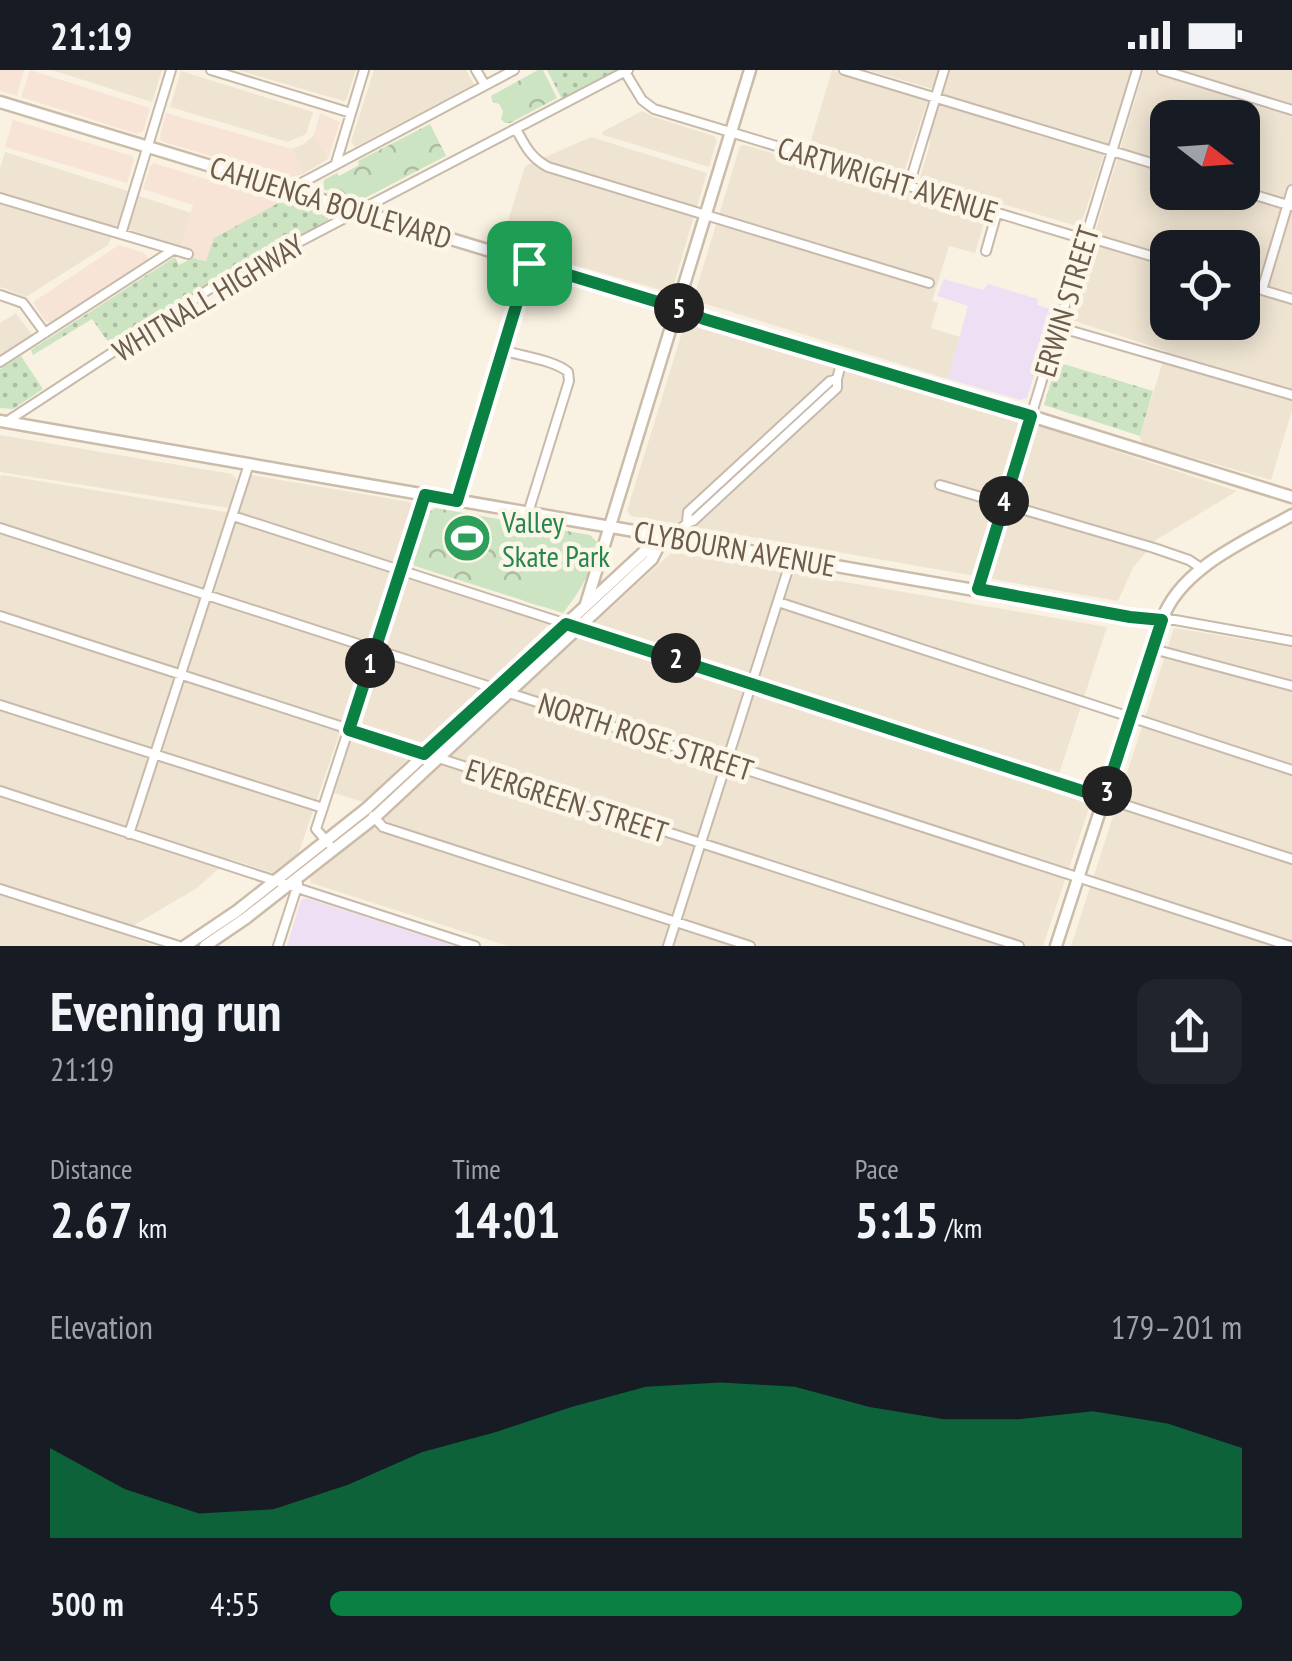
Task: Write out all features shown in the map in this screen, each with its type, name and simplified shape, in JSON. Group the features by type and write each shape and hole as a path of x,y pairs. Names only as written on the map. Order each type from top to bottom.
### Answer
{"main road":[{"path":"586,606 750,70"},
{"name":"CAHUENGA BOULEVARD","path":"0,102 1288,496"},
{"name":"CLYBOURN AVENUE","path":"2,423 1162,620"},
{"path":"1056,946 1170,601 1201,568 1289,517 1288,496"},
{"path":"572,625 586,606 644,552 658,549"},
{"path":"370,813 424,754 652,559 658,549"},
{"path":"182,946 329,845 438,759 502,690"},
{"path":"205,946 295,883 329,845"}],"street":[{"path":"121,234 171,70"},
{"path":"210,70 351,113"},
{"path":"336,164 364,70"},
{"path":"476,70 484,85"},
{"name":"WHITNALL HIGHWAY","path":"290,189 514,70"},
{"path":"844,70 1150,163"},
{"path":"909,185 944,70"},
{"name":"ERWIN STREET","path":"978,589 1137,70"},
{"path":"1162,70 1292,110"},
{"name":"WHITNALL HIGHWAY","path":"2,423 211,288 626,71"},
{"name":"CARTWRIGHT AVENUE","path":"626,71 642,100 654,109 1150,256"},
{"path":"516,128 528,152 548,167 928,283"},
{"path":"1292,190 1262,290 1292,299"},
{"path":"1260,196 1290,205"},
{"path":"0,198 188,254"},
{"path":"986,251 997,212"},
{"name":"WHITNALL HIGHWAY","path":"0,362 173,250"},
{"path":"457,501 529,263"},
{"path":"0,295 23,304 45,332"},
{"path":"1058,327 1292,395"},
{"path":"502,350 554,363 568,372 569,381 528,513"},
{"path":"658,549 687,522 688,512 836,379 842,360"},
{"path":"129,834 249,464"},
{"path":"940,485 1154,548 1201,568"},
{"path":"329,845 316,829 425,495"},
{"path":"233,516 1292,858"},
{"name":"NORTH ROSE STREET","path":"0,528 1290,946"},
{"path":"668,946 792,557"},
{"path":"778,602 1292,770"},
{"name":"EVERGREEN STREET","path":"0,616 1020,946"},
{"name":"CLYBOURN AVENUE","path":"1162,620 1292,641"},
{"path":"1152,648 1292,686"},
{"path":"0,704 323,808"},
{"path":"0,791 274,881 295,883 475,946"},
{"path":"370,813 382,828 750,946"},
{"path":"278,946 295,883"},
{"path":"0,889 182,946"}],"shaded area":[{"path":"0,70 24,70 17,96 0,91"},
{"path":"30,70 150,108 143,131 137,134 21,97"},
{"path":"52,70 162,70 152,102"},
{"path":"237,70 356,70 344,101"},
{"path":"374,70 466,70 474,84 355,147 351,142"},
{"path":"832,70 928,100 904,172 808,150"},
{"path":"868,70 1132,70 1080,227 921,180 929,135 943,92"},
{"path":"1144,70 1292,70 1292,411 1271,480 1142,443 1140,436 1166,351 1069,319"},
{"path":"181,71 313,112 306,134 288,142 170,107"},
{"path":"642,111 714,136 717,140 709,167 603,135 602,132"},
{"path":"166,113 292,149 303,174 285,179 161,141"},
{"path":"320,113 340,122 328,159 314,135"},
{"path":"13,120 132,156 127,183 5,147"},
{"path":"314,135 328,159 303,174 292,149"},
{"path":"591,137 707,173 673,287 668,292 501,244 525,166"},
{"path":"740,146 984,217 975,253 949,246 932,301 938,303 931,328 960,337 948,379 693,300"},
{"path":"5,152 128,191 108,245 26,297 0,287 0,168"},
{"path":"154,163 280,202 214,238 207,261 192,258 194,250 181,246 193,205 143,189"},
{"path":"139,196 191,213 181,246 128,229"},
{"path":"119,245 145,253 148,259 50,323 45,321 33,302"},
{"path":"944,279 983,290 988,284 1038,299 1037,305 1054,310 1027,398 1021,400 948,379 968,306 937,296"},
{"path":"16,313 32,335 0,356 0,323"},
{"path":"691,323 945,395 1237,491 1156,540 1133,568 1118,601 631,516 627,511 684,326"},
{"path":"0,435 232,474 237,480 229,508 0,472"},
{"path":"3,475 238,514 251,475 410,502 415,512 298,855 273,873 230,859 197,888 121,933 154,946 0,946"},
{"path":"672,552 1107,627 1055,786 1092,799 1043,946 508,946 311,883 310,877 387,815"},
{"path":"405,577 548,625 363,802 334,793"},
{"path":"1174,628 1292,647 1292,946 1071,946"},
{"path":"306,898 455,946 287,946 301,900"}],"green space":[{"path":"543,70 557,98 505,123 501,119 503,111 491,96"},
{"path":"547,70 618,70 562,99"},
{"path":"430,124 446,156 359,201 323,189 324,180 337,173 339,176 359,165 358,161"},
{"path":"280,202 328,214 328,220 201,289 111,346 92,319 33,355 31,350 175,257 179,265 192,258 206,261 214,238"},
{"path":"21,356 43,389 13,409 0,408 0,369"},
{"path":"1057,362 1153,391 1140,436 1044,405"},
{"path":"435,508 590,535 597,542 590,571 563,613 415,566 429,512"},
{"name":"Valley Skate Park","path":"469,516 486,523 480,536 481,554 474,558 452,545 458,522"},
{"path":"536,535 589,544 597,549 577,590 555,606 524,601 520,593 527,543"}],"place":[{"name":"Valley Skate Park","path":"467,538"}],"route":[{"path":"529,263 1031,416 978,589 1162,620 1104,798 566,624 424,754 349,730 425,495 457,501 529,263"}]}
